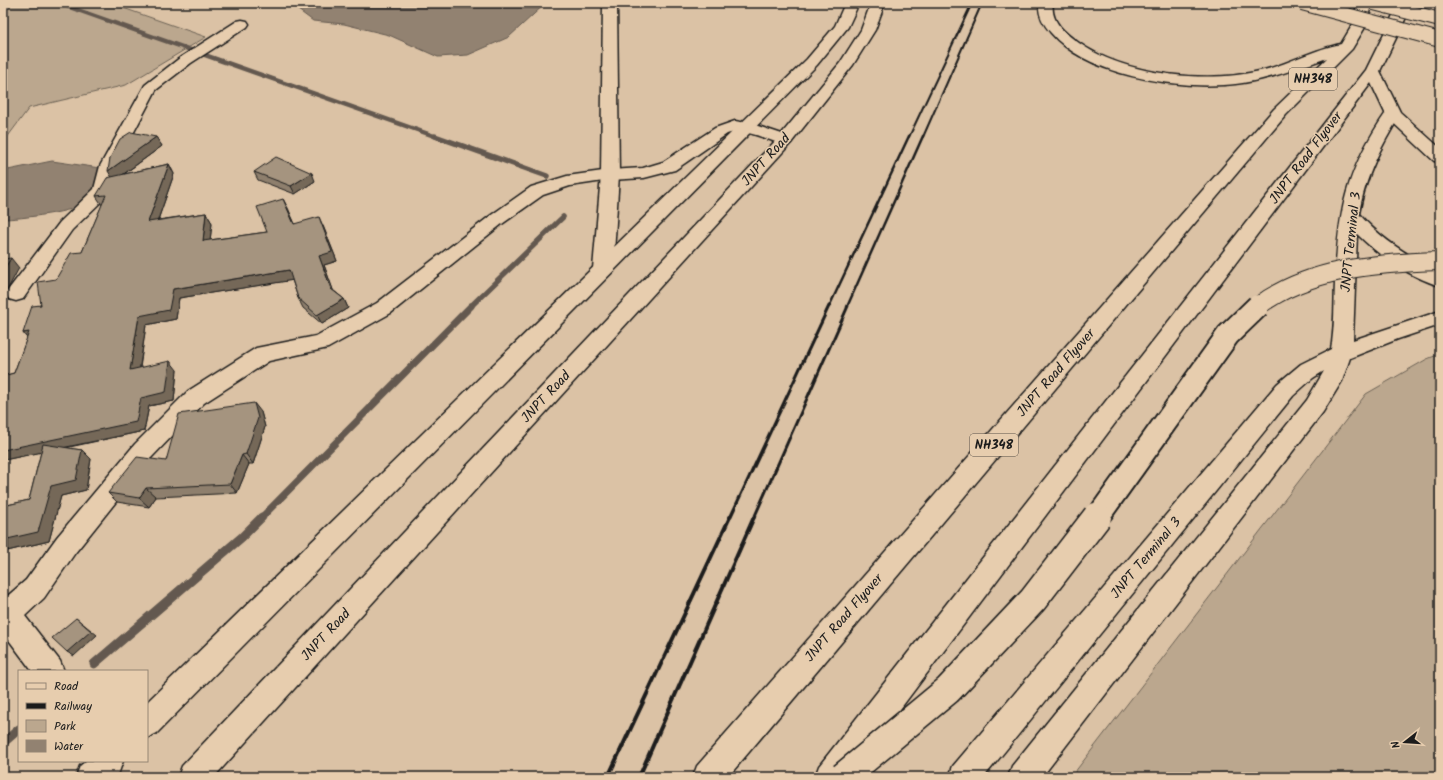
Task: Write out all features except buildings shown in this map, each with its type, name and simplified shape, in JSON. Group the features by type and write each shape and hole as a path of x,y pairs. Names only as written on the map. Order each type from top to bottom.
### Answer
{"main road":[{"path":"603,269 610,175 610,3"},
{"path":"148,722 812,62 840,27 852,3"},
{"name":"JNPT Road","path":"193,777 785,140 846,65 868,30 878,3"},
{"path":"1046,3 1045,8 1052,27 1071,45 1098,59 1129,70 1174,79 1213,81 1245,78 1278,70 1346,46"},
{"name":"NH348","path":"1346,46 1360,24 1364,3"},
{"path":"1374,3 1440,20"},
{"name":"NH348","path":"1373,71 1406,3"},
{"path":"1303,4 1440,40"},
{"path":"16,294 66,226 102,191 108,166 150,88 197,52 242,24"},
{"name":"JNPT Road Flyover","path":"708,777 1280,112 1346,46"},
{"path":"1373,71 1393,114 1437,155"},
{"name":"JNPT Road Flyover","path":"830,777 1373,71"},
{"name":"JNPT Terminal 3","path":"1022,777 1315,406 1334,376 1341,355 1350,216 1358,179 1374,144 1393,114"},
{"path":"49,670 5,617 35,589 66,545 143,451 196,397 263,354 321,343 384,308 496,220 537,191 567,181 610,175 644,173 669,166 721,131 735,126 746,127 785,140"},
{"path":"1350,216 1366,234 1386,250 1417,269 1440,279"},
{"path":"843,777 948,690 1033,600 1114,496 1228,335 1248,314 1276,294 1311,280 1359,268 1393,263 1440,261"},
{"path":"1341,355 1412,326 1440,318"},
{"name":"JNPT Terminal 3","path":"964,777 1285,390 1308,371 1341,355"},
{"path":"91,777 107,762"}],"green space":[{"path":"3,3 109,3 206,37 126,85 29,108 3,143"},
{"path":"1440,354 1440,777 1071,777 1366,394 1427,359"}],"water":[{"path":"294,3 546,3 509,37 468,55 438,57 389,35 344,24 313,21 294,7"},
{"path":"52,161 100,168 97,186 87,202 81,206 60,212 21,218 3,219 3,171"}],"waterway":[{"path":"58,3 437,137"},
{"path":"435,136 547,176"},
{"path":"470,307 563,217"},
{"path":"261,518 470,307"},
{"path":"94,664 242,537 261,518"},
{"path":"3,743 18,730"}],"railway":[{"path":"909,137 972,3"},
{"path":"923,137 982,3"},
{"path":"829,307 909,136"},
{"path":"847,307 923,136"},
{"path":"730,518 829,306"},
{"path":"754,518 848,306"},
{"path":"608,777 730,517"},
{"path":"639,777 754,517"}]}
